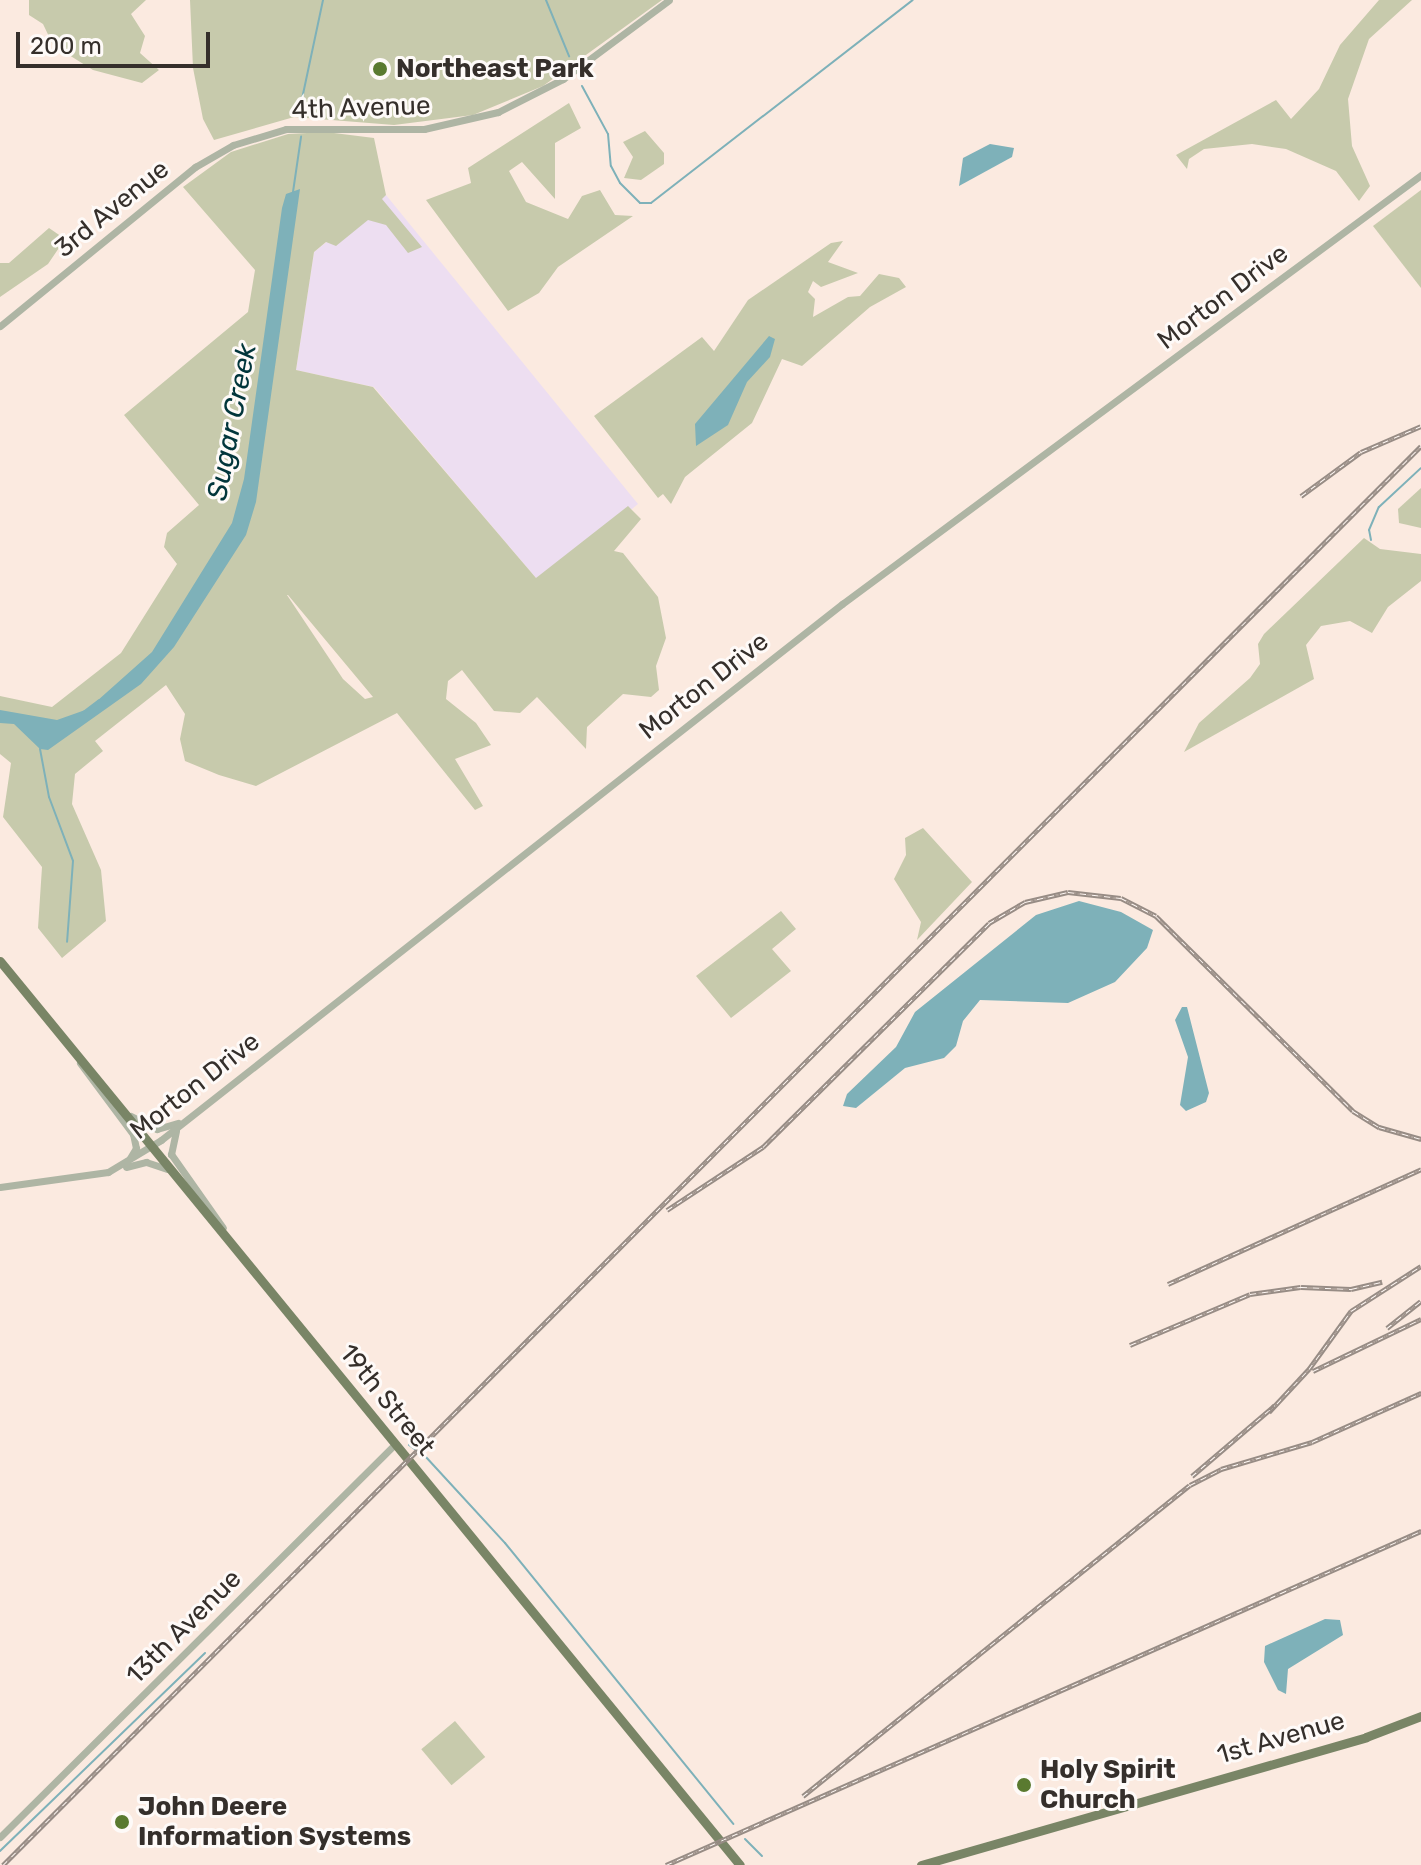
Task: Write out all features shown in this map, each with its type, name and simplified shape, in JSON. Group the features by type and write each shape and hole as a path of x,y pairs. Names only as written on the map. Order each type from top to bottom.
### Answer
{"main road":[{"name":"19th Street","path":"0,961 131,1116 173,1173 394,1445 740,1865"},
{"name":"1st Avenue","path":"921,1865 1366,1737 1421,1716"}],"street":[{"name":"4th Avenue","path":"257,135 314,127 424,129 498,112 563,79 669,0"},
{"name":"3rd Avenue","path":"0,326 195,167 257,135"},
{"name":"Morton Drive","path":"0,1187 108,1172 152,1145 830,614 1421,175"},
{"path":"78,1057 86,1076 134,1137 135,1151 126,1163"},
{"path":"131,1116 157,1129 183,1122"},
{"path":"183,1122 170,1143 171,1154 211,1205 229,1241"},
{"path":"108,1172 146,1162 173,1173"},
{"name":"13th Avenue","path":"0,1837 394,1445"}],"shaded area":[{"path":"386,195 638,504 541,584 374,387 296,370 314,252"}],"green space":[{"path":"29,0 146,0 131,14 145,36 140,53 159,70 142,83 93,70 53,45 43,24 29,15"},
{"name":"Northeast Park","path":"190,0 662,0 543,86 473,115 394,125 294,117 214,140 203,119 193,68"},
{"path":"1379,0 1412,0 1369,39 1348,99 1352,146 1370,186 1359,201 1336,171 1286,149 1252,144 1204,149 1189,159 1187,169 1176,155 1276,100 1291,119 1319,89 1340,45"},
{"path":"569,103 581,128 555,143 555,199 522,162 509,171 526,202 568,219 582,196 600,190 615,215 633,216 558,267 539,293 508,311 426,200 471,183 468,168"},
{"path":"645,131 664,153 664,164 641,180 624,178 633,157 623,142"},
{"path":"326,132 374,138 386,195 382,199 422,247 408,253 386,225 368,220 336,246 326,242 314,252 296,370 373,387 536,578 628,506 641,519 614,551 623,553 658,597 666,638 656,666 659,690 651,697 623,694 587,727 586,749 537,697 520,713 494,711 462,670 448,681 446,699 476,723 491,745 455,759 483,806 475,810 397,713 256,786 219,775 185,761 180,739 185,714 166,685 95,741 103,751 75,774 72,804 101,870 106,921 62,958 38,928 42,867 3,817 11,763 0,754 0,696 52,707 121,653 177,564 164,547 167,533 199,505 124,415 248,312 255,270 183,187 231,152 288,134","holes":["288,595 373,697 365,699 343,679"]},
{"path":"1421,190 1421,288 1373,226"},
{"path":"49,228 65,239 48,264 0,297 0,263 9,263"},
{"path":"843,241 828,262 858,273 821,287 813,281 808,292 815,299 813,317 848,297 860,296 879,274 899,278 906,287 870,307 802,366 782,359 752,423 685,477 671,504 663,494 658,498 594,416 702,337 714,351 748,300 831,243"},
{"path":"1421,488 1421,528 1399,523 1398,509"},
{"path":"1364,538 1380,549 1421,554 1421,581 1388,607 1372,633 1350,621 1321,626 1306,645 1314,679 1184,752 1199,723 1250,678 1260,664 1258,644 1264,634"},
{"path":"923,828 972,882 917,940 921,922 894,879 906,855 905,838"},
{"path":"781,911 796,929 772,949 791,971 731,1018 696,976"},
{"path":"455,1721 485,1757 452,1785 421,1749"}],"water":[{"path":"990,144 1014,148 1012,157 959,186 963,158"},
{"name":"Sugar Creek","path":"300,189 256,502 246,535 174,647 141,684 48,750 40,749 14,724 0,723 0,710 57,720 88,709 152,652 232,523 244,479 282,208 286,194"},
{"path":"769,336 775,339 770,357 747,382 728,425 696,446 695,424"},
{"path":"1079,901 1121,912 1153,930 1147,948 1115,982 1068,1003 980,1000 963,1021 956,1046 944,1058 905,1068 856,1108 843,1106 847,1094 896,1047 915,1012 1036,915"},
{"path":"1182,1007 1187,1007 1209,1093 1206,1102 1186,1111 1180,1105 1188,1057 1175,1020"},
{"path":"1325,1619 1340,1620 1343,1635 1288,1669 1286,1694 1278,1690 1264,1662 1265,1646"}],"waterway":[{"name":"Sugar Creek","path":"299,113 323,0"},
{"path":"546,0 569,56"},
{"path":"582,86 608,134 611,166 620,183 640,203 651,203 913,0"},
{"name":"Sugar Creek","path":"293,192 301,137"},
{"path":"1371,540 1369,530 1379,507 1421,468"},
{"name":"Sugar Creek","path":"82,713 99,700"},
{"path":"40,749 49,797 73,861 67,942"},
{"path":"409,1445 425,1456 505,1543 733,1824"},
{"path":"0,1851 205,1653"},
{"path":"745,1839 762,1856"}],"railway":[{"path":"1301,496 1361,452 1421,426"},
{"path":"3,1865 1421,446"},
{"path":"667,1210 763,1147 989,923 1025,902 1068,892 1121,898 1156,916 1353,1111 1379,1127 1421,1139"},
{"path":"1168,1284 1421,1169"},
{"path":"1269,1412 1309,1369 1351,1311 1421,1266"},
{"path":"1130,1345 1250,1294 1301,1287 1351,1289 1382,1282"},
{"path":"1387,1328 1421,1301"},
{"path":"1313,1371 1421,1319"},
{"path":"803,1796 1190,1485 1221,1469 1312,1442 1421,1393"},
{"path":"1192,1476 1275,1405"},
{"path":"666,1865 1421,1531"}],"place":[{"name":"Northeast Park","path":"380,69"},
{"name":"Holy Spirit Church","path":"1024,1785"},
{"name":"John Deere Information Systems","path":"122,1822"}]}
